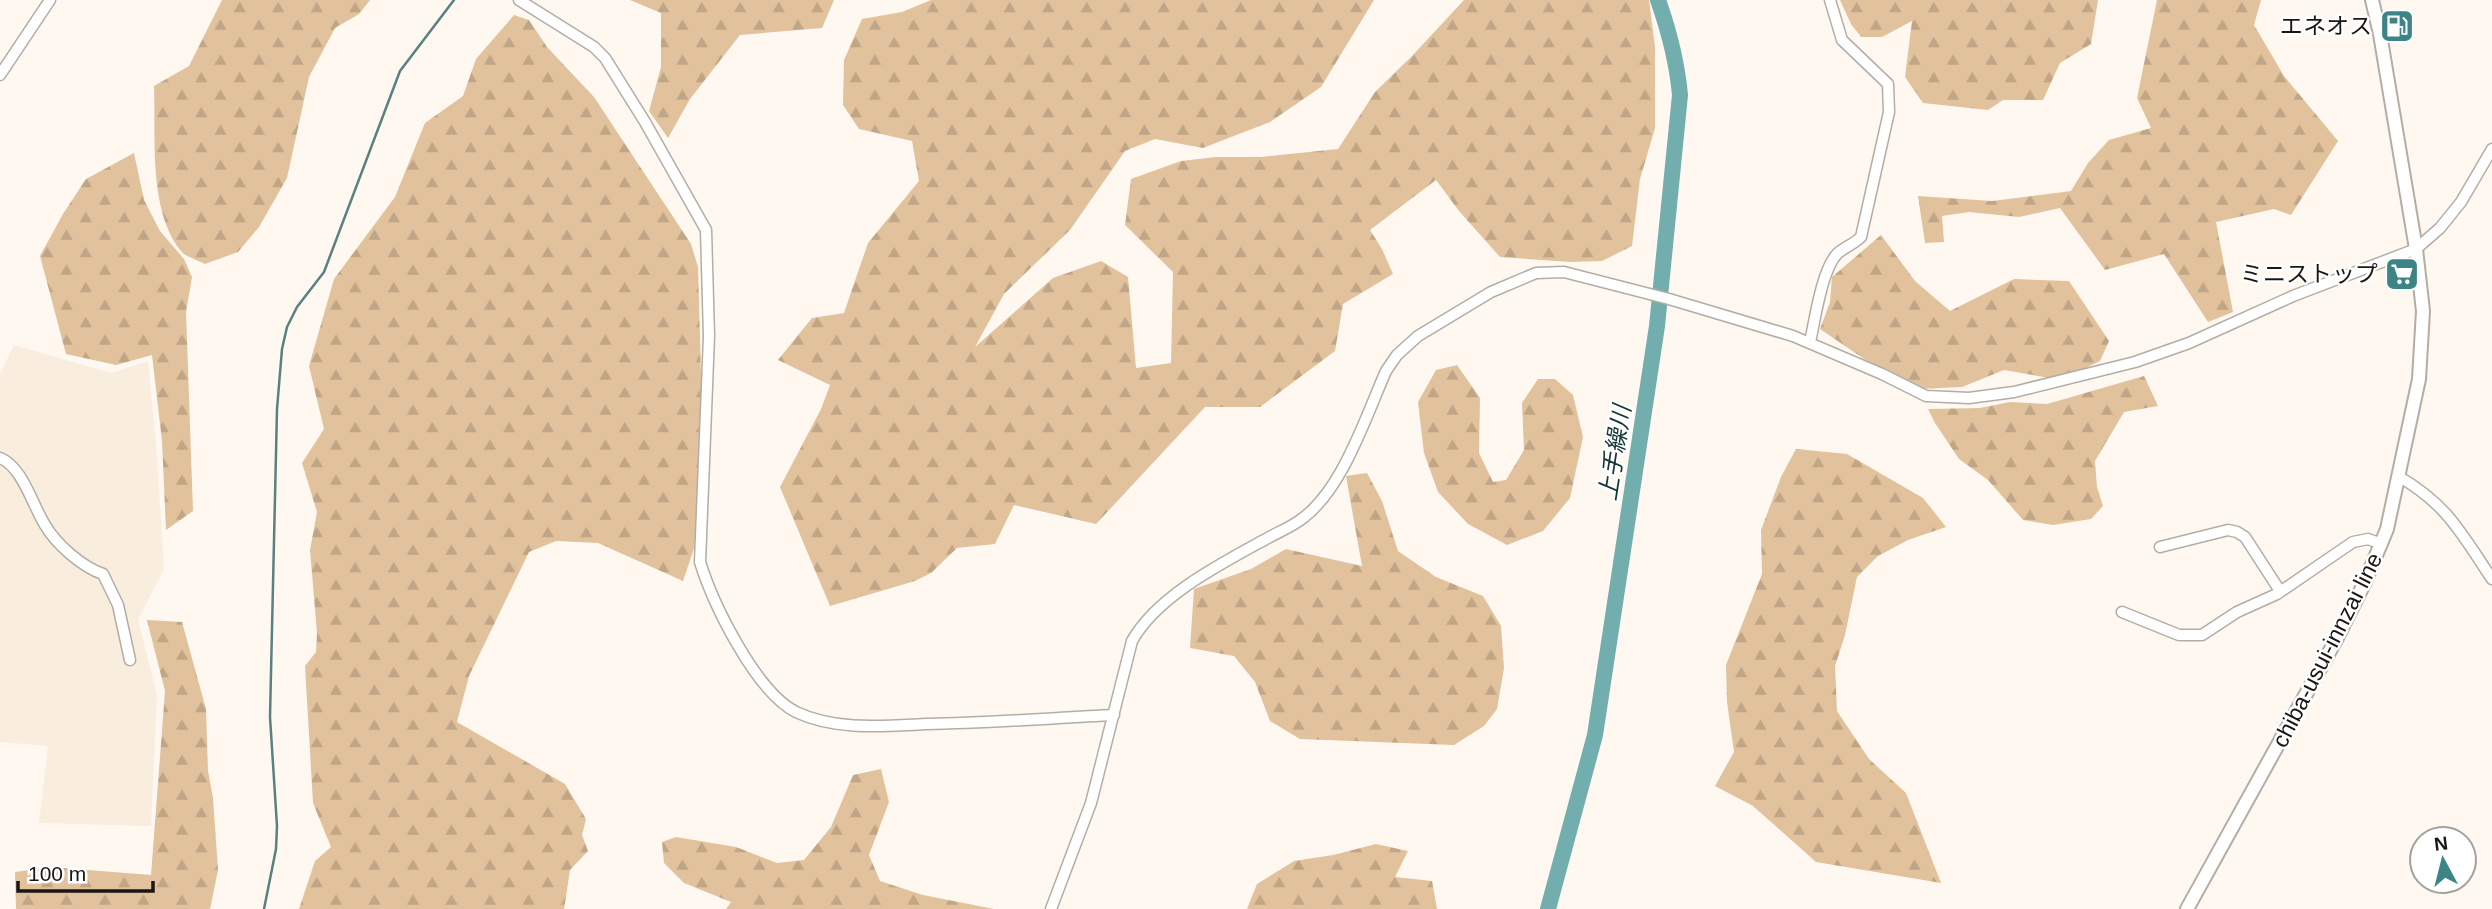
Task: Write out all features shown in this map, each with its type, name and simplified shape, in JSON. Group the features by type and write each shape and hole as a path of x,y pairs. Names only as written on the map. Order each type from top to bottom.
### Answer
{"main road":[{"name":"chiba-usui-innzai line","path":"2187,909 2337,638 2382,544 2419,379 2423,311 2416,249 2372,0"}],"street":[{"path":"0,75 50,0"},
{"path":"519,0 594,47 605,58 706,230 709,337 700,562 712,596 732,635 765,686 796,712 843,725 970,723 1114,715"},
{"path":"1810,342 1828,268 1838,253 1861,237 1889,112 1890,96 1888,84 1842,40 1830,0"},
{"path":"1051,909 1091,803 1132,641 1137,632 1157,611 1201,576 1304,518 1337,478 1347,461 1386,371 1397,355 1418,336 1491,292 1536,273 1564,272 1669,299 1810,342 1926,396 1969,398 2014,392 2146,359 2189,343 2293,296 2416,249 2440,228 2461,202 2492,149"},
{"path":"0,458 10,462 45,526 80,561 103,575 118,605 130,660"},
{"path":"2398,476 2423,491 2445,510 2492,579"},
{"path":"2160,547 2228,530 2237,532 2245,537 2280,591"},
{"path":"2122,612 2179,635 2202,635 2237,612 2280,591 2353,542 2368,539 2382,544"}],"shaded area":[{"path":"14,345 111,373 148,361 164,569 138,620 157,695 151,826 39,823 48,746 0,742 0,374"}],"green space":[{"path":"222,0 370,0 359,14 335,28 309,77 287,178 259,227 238,252 205,264 181,251 170,234 163,215 156,172 154,86 189,66"},
{"path":"630,0 834,0 822,28 740,35 690,99 668,138 649,111 661,67 661,13"},
{"path":"931,0 1374,0 1321,87 1270,122 1203,148 1155,139 1125,151 1070,230 1004,294 975,347 1053,278 1101,261 1128,277 1136,368 1171,363 1173,272 1125,225 1131,179 1181,161 1216,157 1261,157 1338,149 1375,92 1464,0 1649,0 1655,47 1655,128 1640,179 1632,246 1602,261 1570,262 1500,257 1459,211 1436,180 1370,230 1393,274 1343,304 1335,351 1260,407 1205,407 1096,524 1014,505 995,544 957,548 931,573 915,581 830,606 780,487 821,409 830,385 778,360 812,318 844,313 868,243 919,181 912,141 859,129 843,105 844,60 862,19 902,12"},
{"path":"1840,0 2098,0 2091,44 2060,63 2043,100 2003,100 1988,110 1923,103 1905,77 1912,21 1882,37 1861,37 1851,24"},
{"path":"2157,0 2261,0 2254,25 2284,76 2338,141 2291,215 2274,209 2216,222 2233,312 2208,322 2164,254 2105,270 2060,208 2019,217 1969,212 1942,216 1944,242 1925,243 1918,196 1992,201 2071,191 2088,163 2109,140 2151,128 2137,98"},
{"path":"514,15 529,20 547,47 594,97 691,244 698,267 705,516 683,581 598,543 556,541 529,552 469,676 457,722 565,784 586,819 582,835 588,851 570,870 564,909 299,909 315,861 331,847 313,803 305,666 316,652 317,633 310,550 317,512 302,463 324,429 309,366 334,279 395,197 425,123 463,96 476,59"},
{"path":"134,153 144,200 160,231 184,259 192,277 186,312 193,511 166,530 162,441 152,355 116,365 66,354 40,256 86,179"},
{"path":"1881,235 1915,281 1950,311 2014,279 2069,281 2109,341 2100,361 2061,380 2004,370 1962,387 1919,389 1870,363 1820,329 1830,302 1832,277"},
{"path":"1457,365 1480,398 1479,453 1493,482 1506,480 1524,450 1522,403 1538,379 1555,379 1573,395 1583,437 1570,498 1543,531 1507,545 1468,524 1438,492 1424,453 1418,402 1436,370"},
{"path":"2144,376 2158,406 2124,412 2095,461 2097,487 2103,506 2091,519 2053,525 2023,520 1988,480 1959,459 1928,409 1980,408 2010,402 2047,404"},
{"path":"1796,449 1847,454 1923,498 1946,527 1908,540 1878,556 1857,577 1845,635 1835,666 1837,711 1869,759 1906,793 1941,883 1816,862 1753,806 1715,786 1734,752 1727,702 1726,665 1762,574 1761,530 1781,477"},
{"path":"1367,473 1382,501 1398,551 1436,577 1483,596 1501,626 1504,668 1497,709 1484,726 1454,745 1300,739 1270,721 1255,682 1234,656 1190,648 1194,589 1251,569 1286,549 1362,566 1346,476"},
{"path":"147,620 182,622 206,709 208,771 213,798 218,870 210,909 16,909 15,872 50,867 151,875 165,691"},
{"path":"881,769 889,802 869,855 880,881 923,895 994,909 726,909 731,902 684,883 664,863 662,842 676,837 736,847 777,863 804,860 831,827 853,775"},
{"path":"1376,844 1408,851 1395,877 1432,881 1437,909 1247,909 1257,884 1294,861"}],"waterway":[{"path":"264,909 276,849 277,826 270,717 277,409 282,349 287,327 297,307 324,272 400,71 454,0"},
{"name":"上手繰川","path":"1548,909 1595,735 1657,326 1680,95 1672,47 1658,0"}],"place":[{"name":"エネオス","path":"2397,26"},
{"name":"ミニストップ","path":"2402,274"}]}
